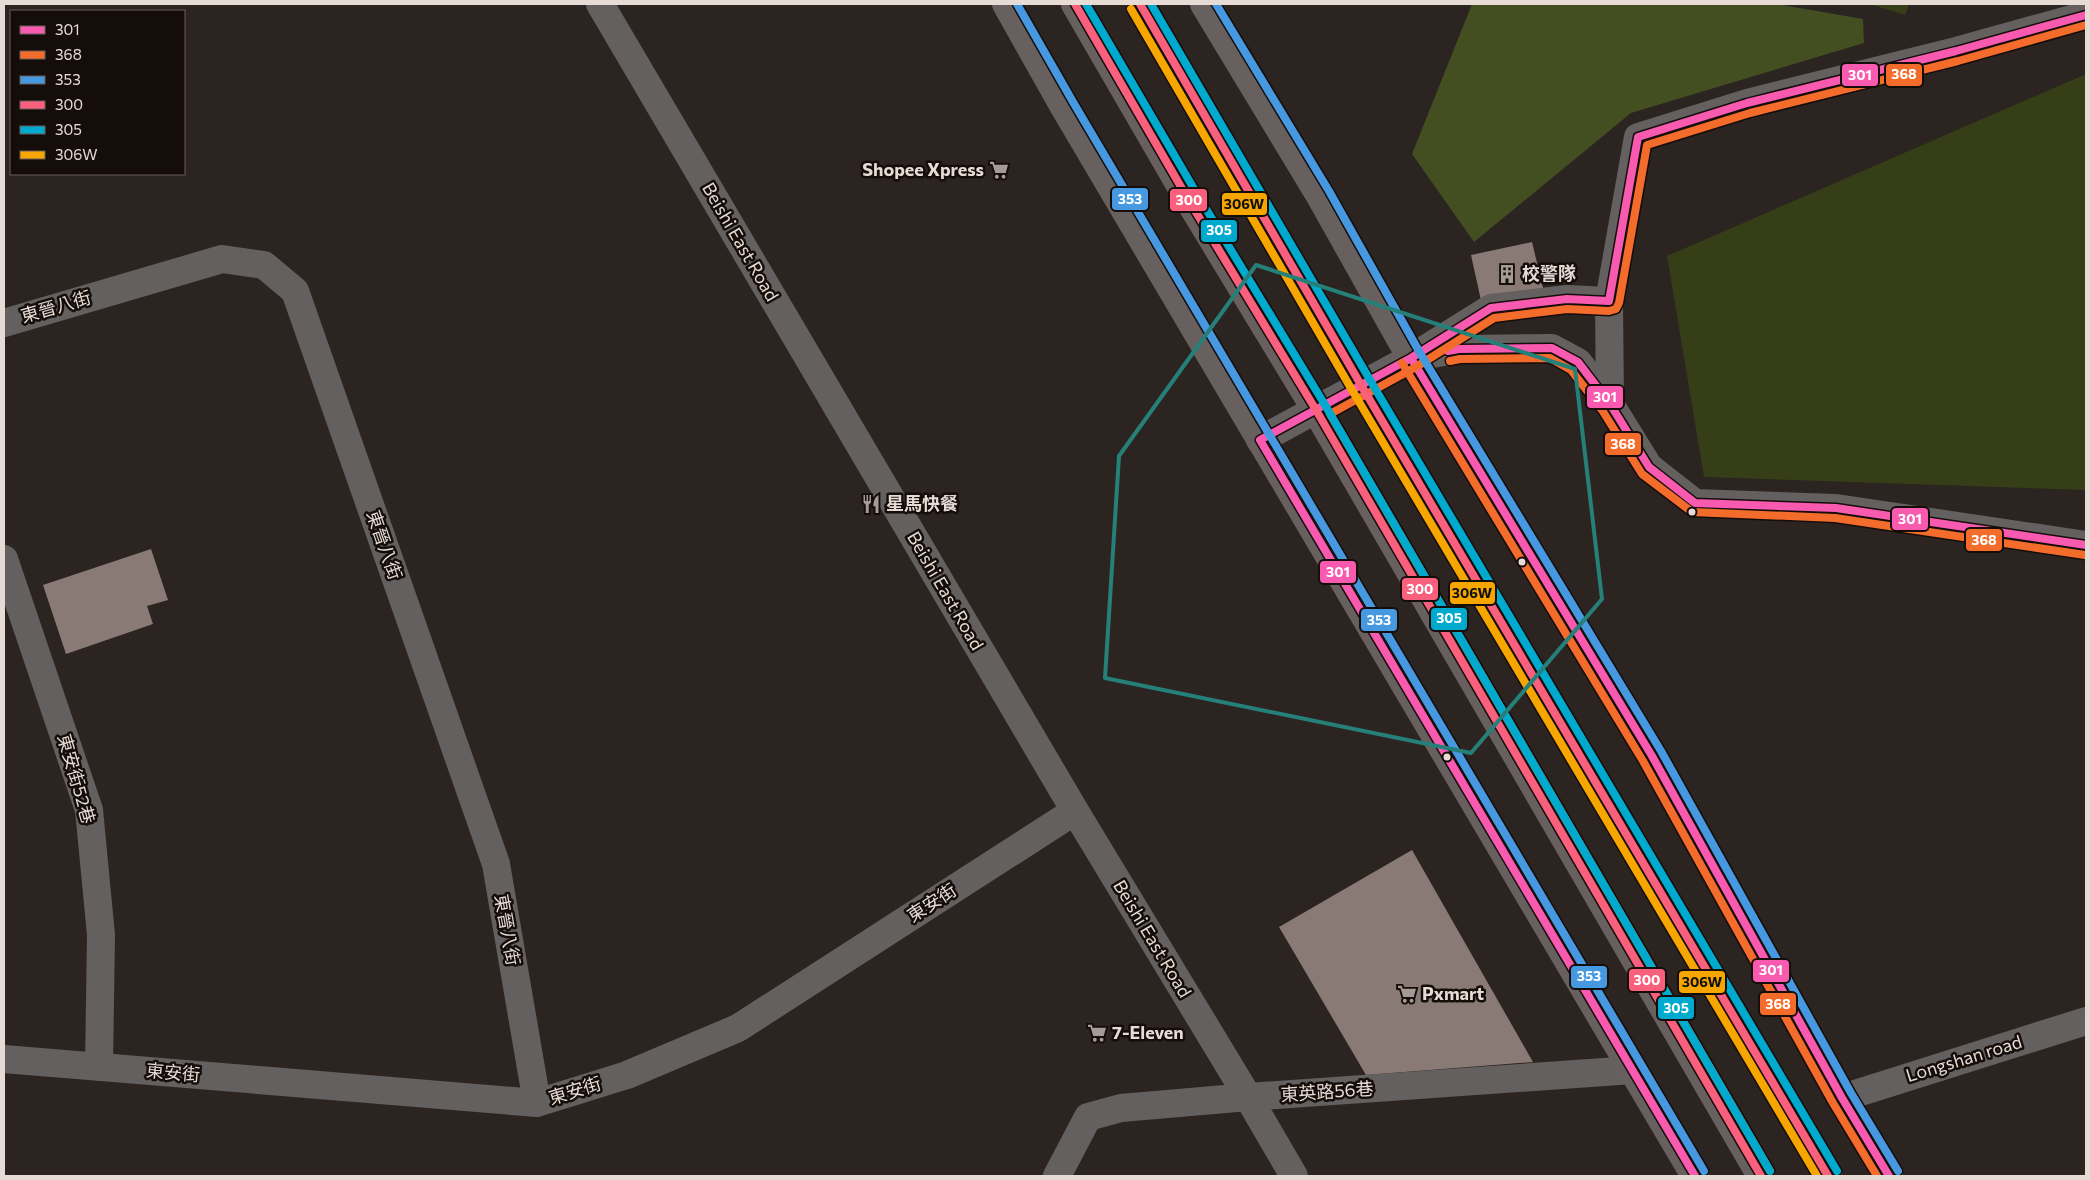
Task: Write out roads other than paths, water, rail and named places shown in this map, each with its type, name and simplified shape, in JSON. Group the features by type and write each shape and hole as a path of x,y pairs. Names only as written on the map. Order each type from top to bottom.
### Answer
{"main road":[{"path":"1006,4 1064,107 1447,759 1695,1176"},
{"path":"1075,4 1188,199 1316,410 1761,1176"},
{"path":"1140,4 1361,386 1828,1176"},
{"path":"1204,4 1320,196 1411,358 1652,756 1842,1098 1889,1176"}],"street":[{"name":"Beishi East Road","path":"600,4 1075,811 1294,1176"},
{"path":"1610,404 1609,301 1638,137 1747,103 1956,51 2086,15"},
{"name":"東晉八街","path":"4,323 222,259 264,265 295,291 496,864 537,1103"},
{"path":"1260,440 1411,358 1491,308 1567,299 1609,301"},
{"path":"1411,358 1459,349 1552,348 1578,362 1610,404 1650,467 1695,503 1836,508 2086,545"},
{"name":"東安街52巷","path":"4,559 88,810 102,935 99,1067"},
{"name":"東安街","path":"4,1060 537,1103 628,1074 738,1028 1075,811"},
{"name":"Longshan road","path":"1842,1098 2086,1020"},
{"name":"東英路56巷","path":"1057,1176 1088,1117 1121,1108 1248,1097 1633,1070"}],"place":[{"name":"Shopee Xpress","path":"999,170"},
{"name":"校警隊","path":"1507,274"},
{"name":"星馬快餐","path":"871,504"},
{"name":"Pxmart","path":"1407,994"},
{"name":"7-Eleven","path":"1097,1033"}]}
